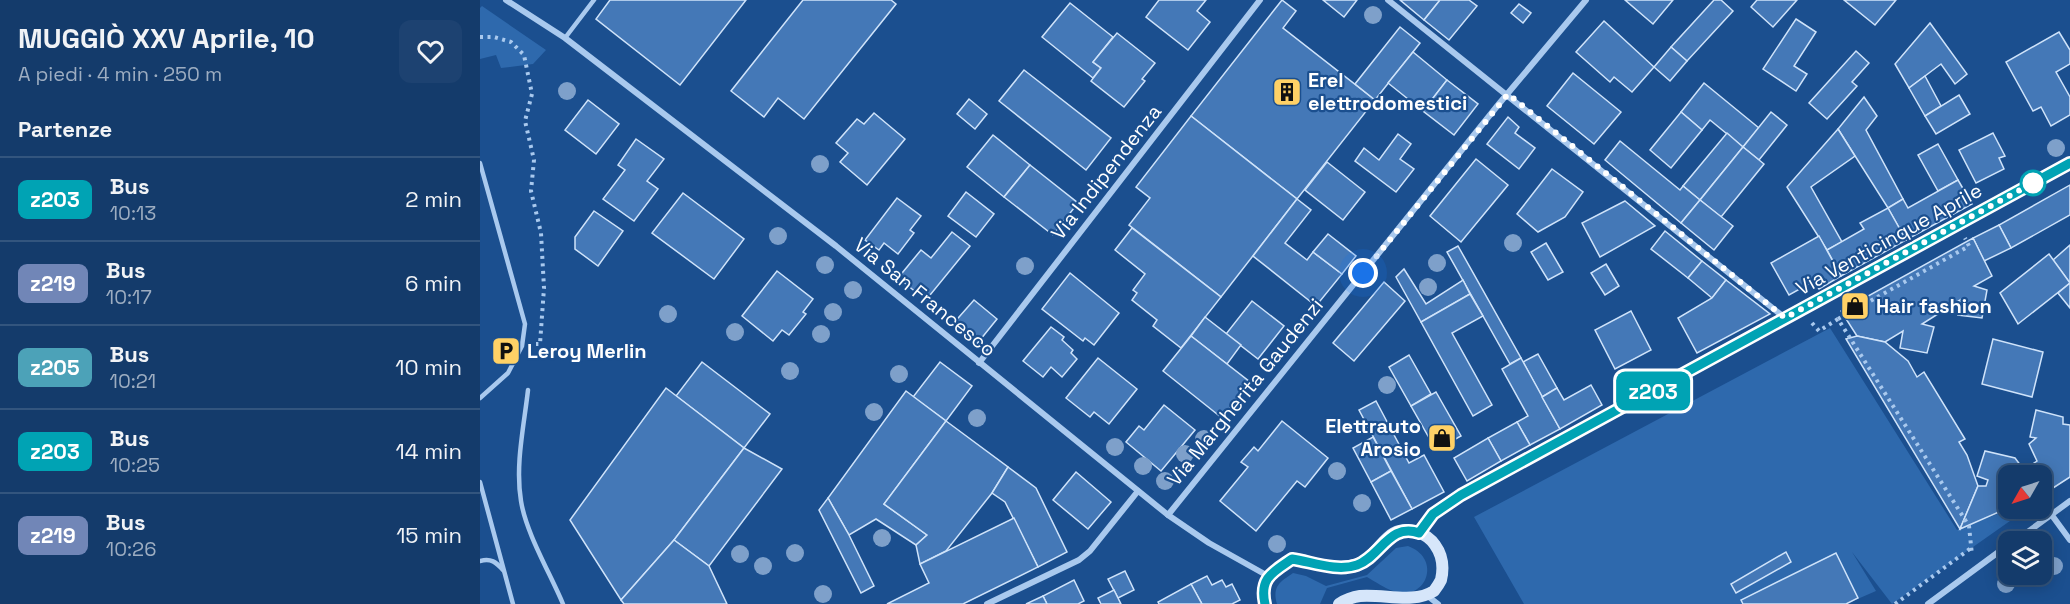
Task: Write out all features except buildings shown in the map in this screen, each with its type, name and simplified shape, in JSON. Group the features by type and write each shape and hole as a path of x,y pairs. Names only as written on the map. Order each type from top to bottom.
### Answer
{"main road":[{"name":"Via Venticinque Aprile","path":"1419,533 1433,514 1461,495 2070,163"},
{"path":"1265,604 1263,594 1268,576 1292,559 1315,562 1328,567 1356,565 1373,555 1394,533 1412,531 1428,536 1442,558 1440,583 1433,601 1416,604 1361,596 1339,604"}],"street":[{"name":"Via San Francesco","path":"506,0 565,38 836,246 1168,515 1209,543 1268,576"},
{"name":"Via Indipendenza","path":"979,363 1260,0"},
{"path":"1388,0 1785,318"},
{"name":"Via Margherita Gaudenzi","path":"1168,515 1586,0"},
{"path":"987,604 1079,560 1090,551 1138,490"},
{"path":"2052,513 2070,501"},
{"path":"2052,515 2070,540"},
{"path":"2029,531 2044,519"},
{"path":"1928,604 1998,552"}],"lane":[{"path":"565,38 594,0"},
{"path":"480,164 525,324 522,346 508,374 480,398"},
{"path":"528,390 519,476 521,503 533,538 563,604"},
{"path":"480,482 513,604"},
{"path":"480,561 486,559 495,561 505,572"}],"path":[{"path":"480,37 494,37 512,42 524,55 532,94 525,121 534,160 531,191 541,233 544,288 540,344 522,346"},
{"path":"1800,310 1819,331 1969,246 1967,241"},
{"path":"1838,319 1969,526 1974,570"},
{"path":"1895,604 1971,548"}],"shaded area":[{"path":"482,6 546,50 533,64 501,68 496,55 480,59 480,8"},
{"path":"1830,328 1957,530 1998,514 1998,519 2013,519 1892,604 1852,552 1876,591 1846,604 1524,604 1474,517"},
{"path":"1408,546 1419,552 1425,560 1427,569 1426,578 1414,591 1405,593 1393,591 1367,577 1327,588 1320,604 1277,604 1278,585 1293,573 1306,576 1326,586 1367,575 1396,548"}],"bus line":[{"name":"z203","path":"1265,604 1263,594 1268,576 1292,559 1315,562 1328,567 1356,565 1373,555 1394,533 1412,531 1419,533 1433,514 1461,495 2070,163"}],"place":[{"name":"Erel elettrodomestici","path":"1287,92"},
{"name":"Hair fashion","path":"1855,306"},
{"name":"Leroy Merlin","path":"506,351"},
{"name":"Elettrauto Arosio","path":"1442,438"}],"route":[{"path":"1363,273 1508,94 1785,318 2033,183"}]}
